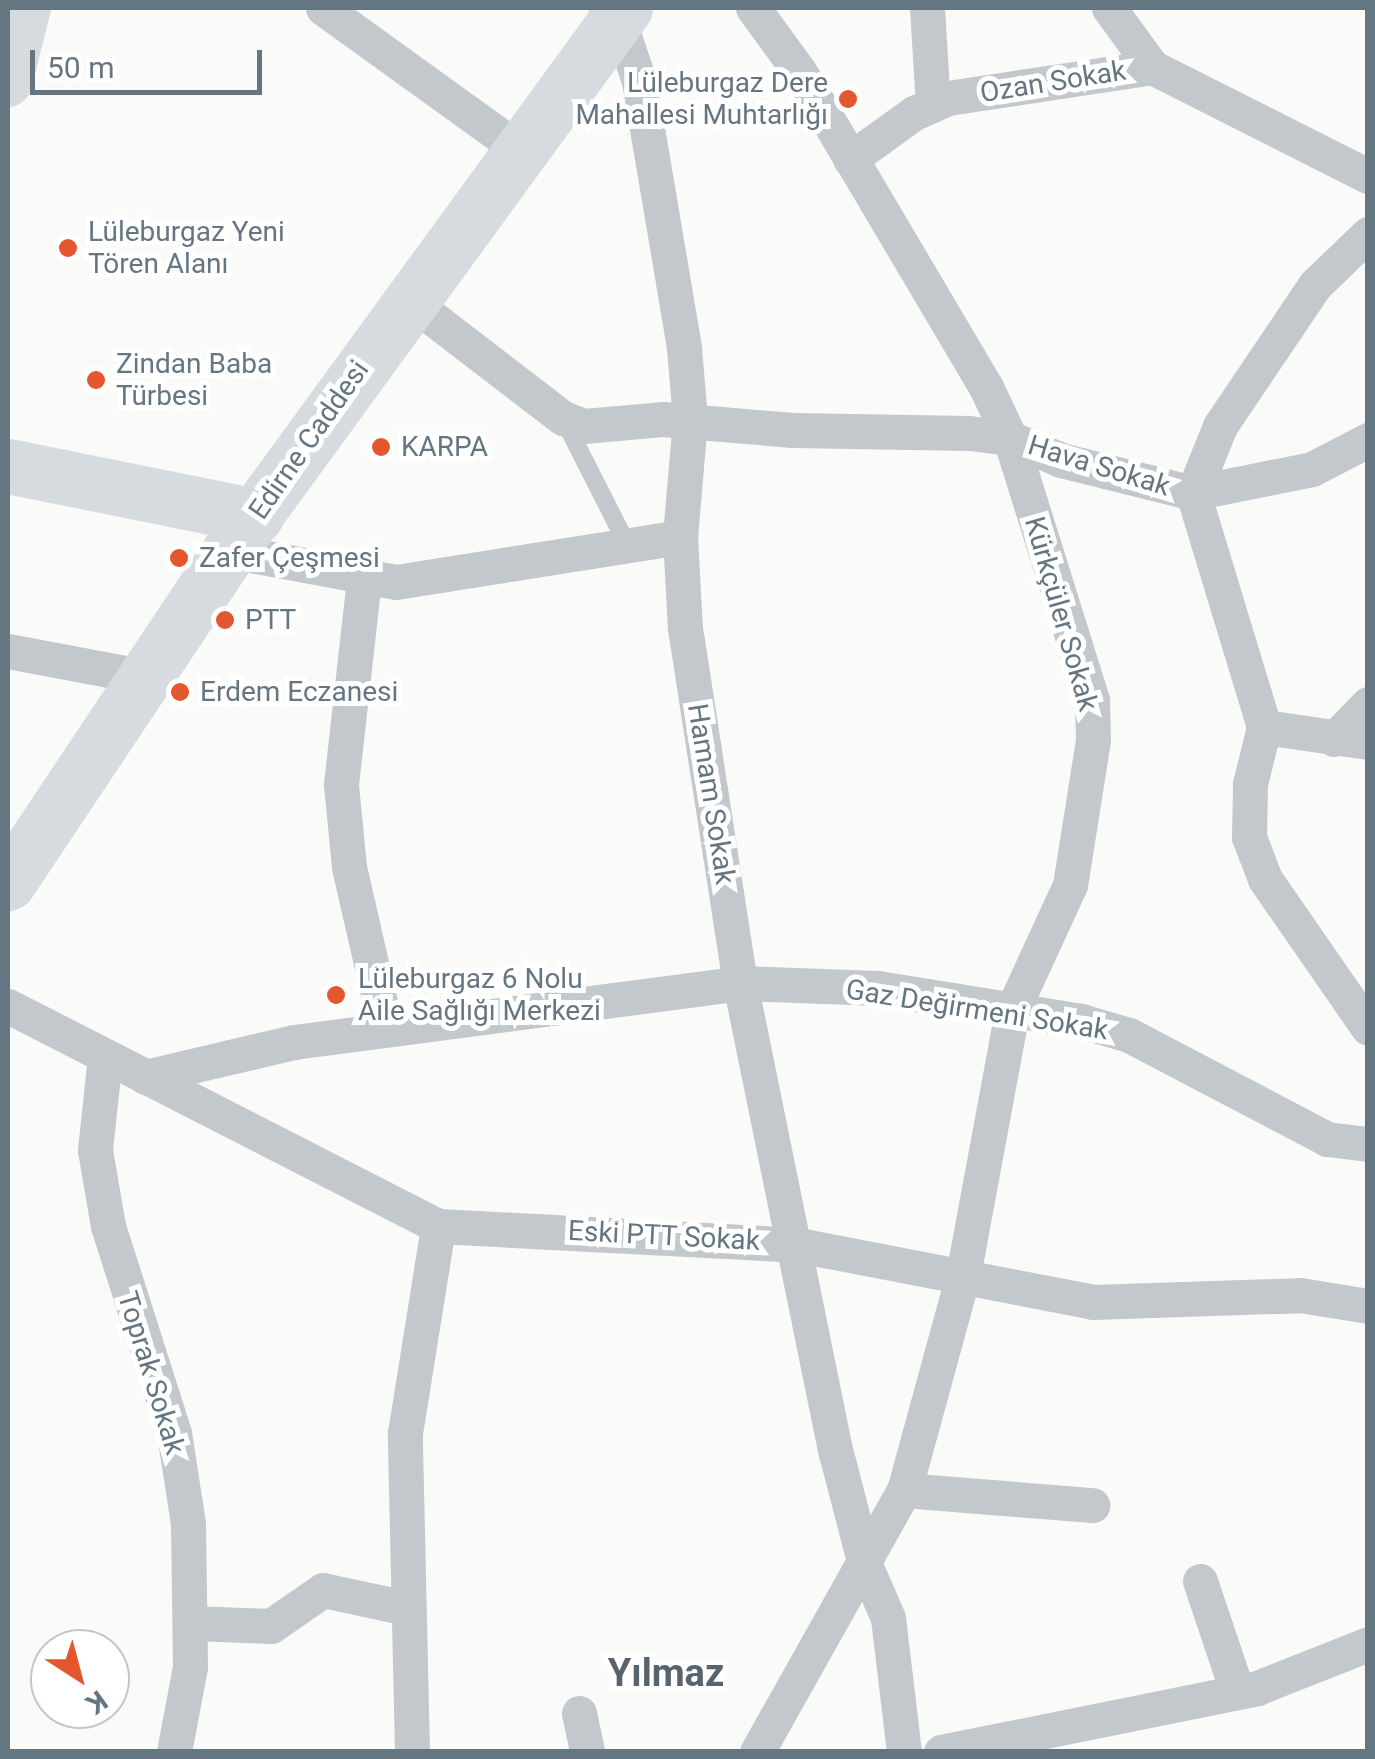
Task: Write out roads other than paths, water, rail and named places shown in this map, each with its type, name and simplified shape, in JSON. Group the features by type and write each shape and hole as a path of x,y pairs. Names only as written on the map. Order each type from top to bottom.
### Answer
{"main road":[{"path":"8,84 27,8"},
{"name":"Edirne Caddesi","path":"8,883 243,533 520,150 615,11"},
{"path":"8,466 243,533"}],"street":[{"path":"323,8 520,150"},
{"name":"Kürkçüler Sokak","path":"753,8 850,158 986,387 1010,438 1092,700 1093,740 1070,885 1012,1011 963,1275 904,1490 756,1752"},
{"path":"927,8 933,105"},
{"path":"1109,8 1152,67"},
{"name":"Hamam Sokak","path":"615,11 639,82 690,420 680,537 686,628 740,983 798,1244 836,1453 865,1565 888,1618 904,1752"},
{"name":"Ozan Sokak","path":"850,158 933,105 1152,67 1368,176"},
{"name":"Hava Sokak","path":"563,418 601,428 690,420 1010,438 1061,460 1193,493 1220,426 1314,285 1368,234"},
{"path":"408,300 563,418"},
{"path":"1368,440 1312,469 1193,493 1264,727 1250,784 1249,837 1265,879 1368,1028"},
{"path":"243,533 364,580 431,580 680,537"},
{"path":"364,580 341,785 349,866 386,1028"},
{"path":"8,651 145,677"},
{"path":"1264,727 1351,740 1368,704"},
{"name":"Gaz Değirmeni Sokak","path":"145,1077 386,1028 740,983 878,988 1129,1035 1328,1139 1368,1144"},
{"name":"Eski PTT Sokak","path":"8,1006 438,1226 798,1244 1093,1302 1300,1295 1368,1306"},
{"name":"Toprak Sokak","path":"105,1056 95,1150 120,1268 174,1432 188,1523 193,1623 174,1752"},
{"path":"412,1752 406,1433 438,1226"},
{"path":"904,1490 1092,1505"},
{"path":"1200,1581 1237,1691"},
{"path":"193,1623 271,1626 323,1590 407,1608"},
{"path":"941,1752 1237,1691 1368,1644"},
{"path":"579,1712 587,1752"}],"lane":[{"path":"563,418 628,546"}],"place":[{"name":"Lüleburgaz Dere Mahallesi Muhtarlığı","path":"848,99"},
{"name":"Lüleburgaz Yeni Tören Alanı","path":"68,248"},
{"name":"Zindan Baba Türbesi","path":"96,380"},
{"name":"KARPA","path":"381,447"},
{"name":"Zafer Çeşmesi","path":"179,558"},
{"name":"PTT","path":"225,620"},
{"name":"Erdem Eczanesi","path":"180,692"},
{"name":"Lüleburgaz 6 Nolu Aile Sağlığı Merkezi","path":"336,995"}],"district":[{"name":"Yılmaz","path":"666,1674"}]}
